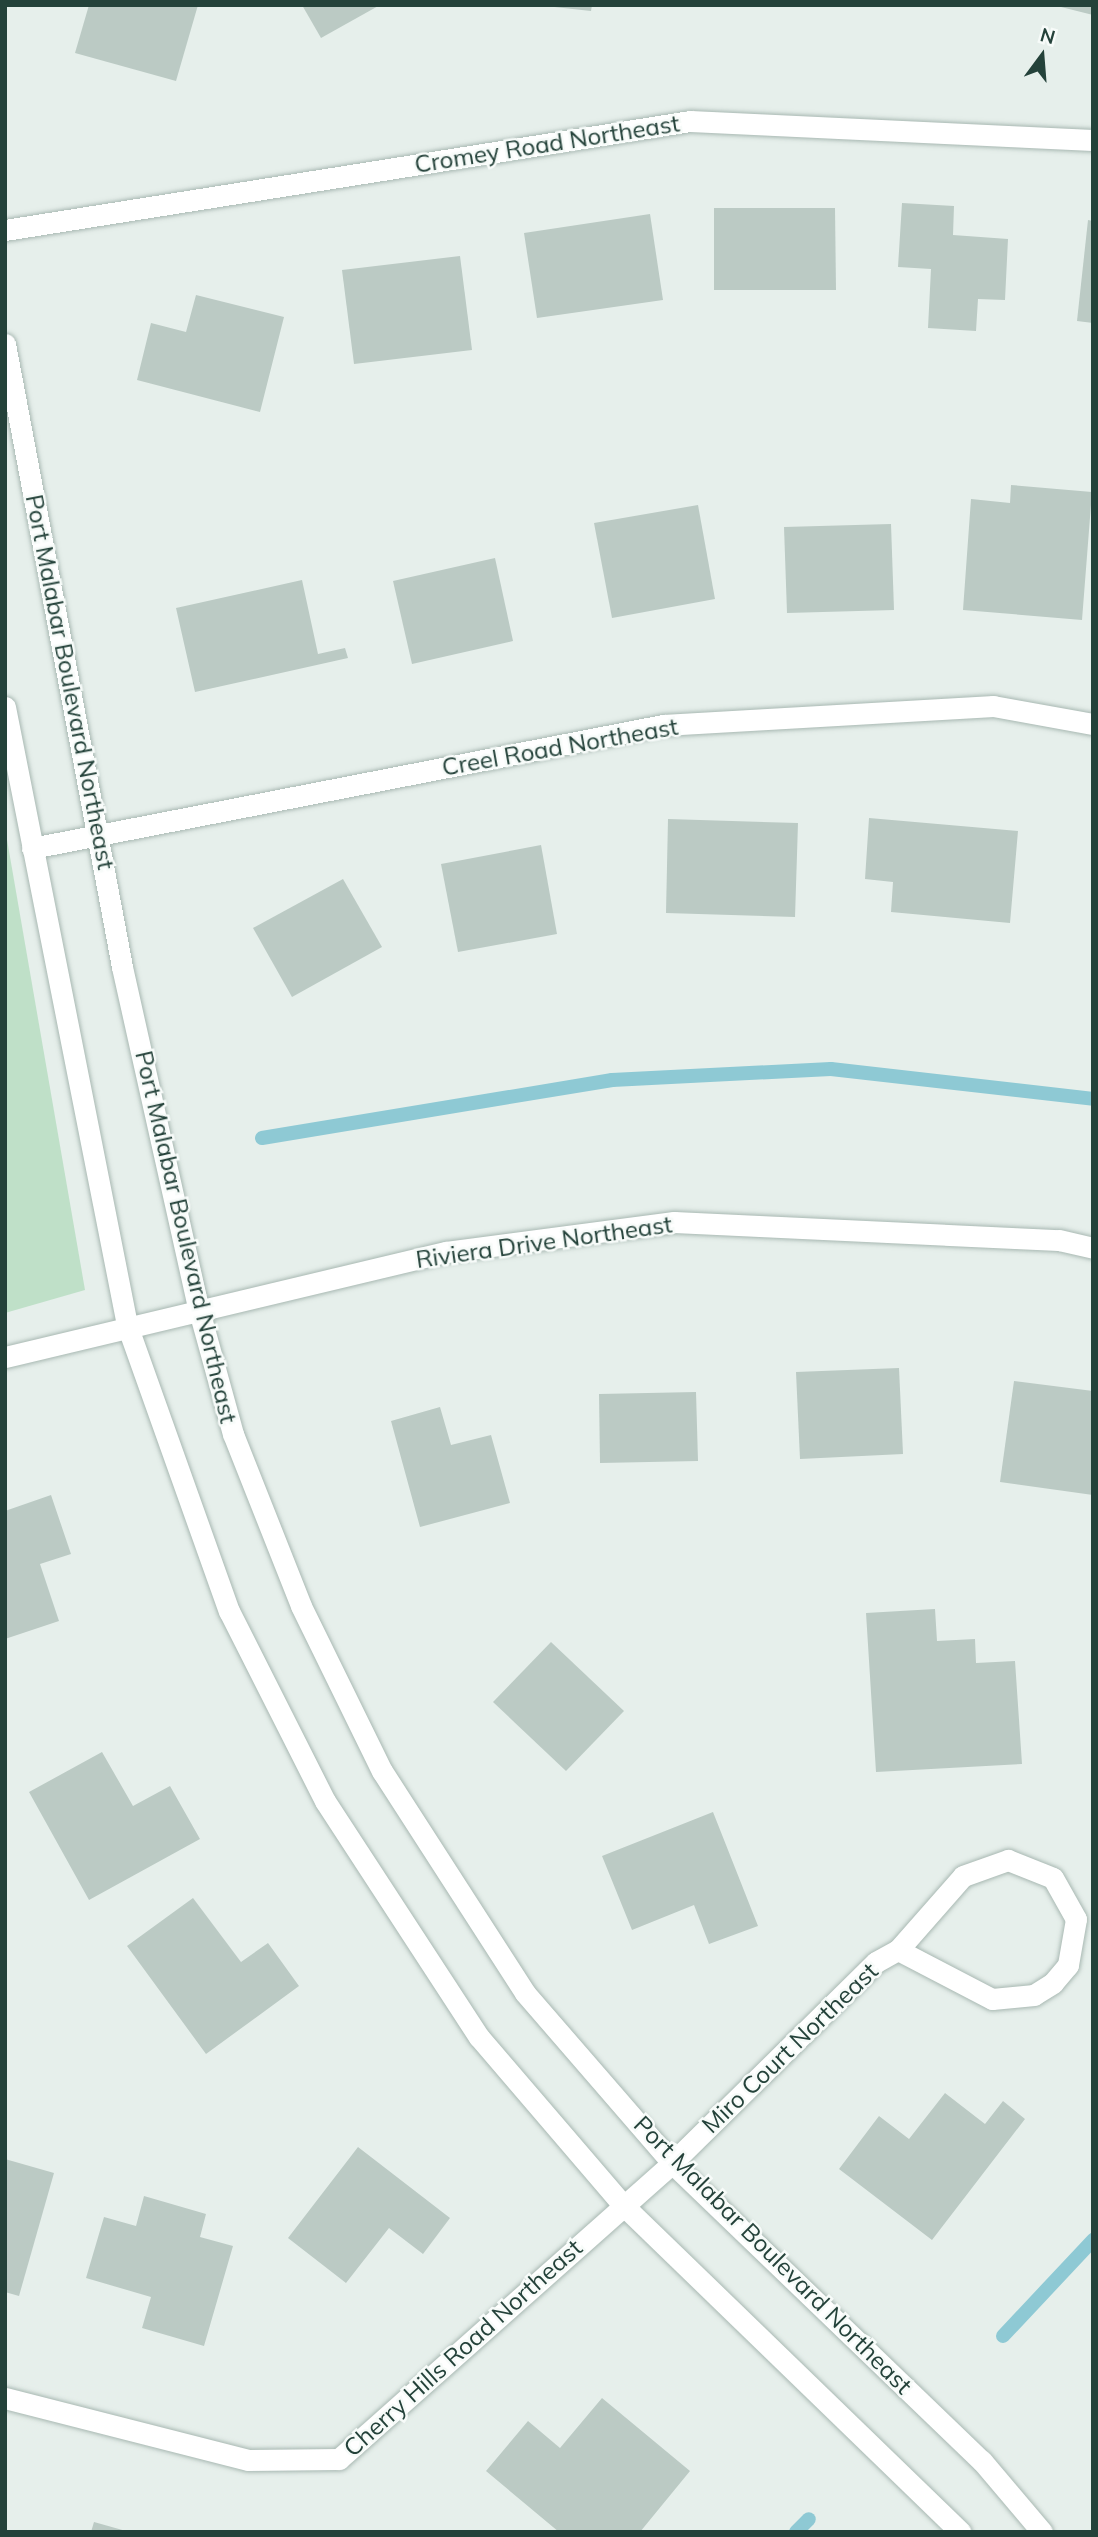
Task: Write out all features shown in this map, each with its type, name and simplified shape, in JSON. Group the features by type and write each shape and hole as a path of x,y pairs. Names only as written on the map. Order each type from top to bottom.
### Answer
{"street":[{"name":"Cromey Road Northeast","path":"5,230 690,121 1093,140"},
{"name":"Port Malabar Boulevard Northeast","path":"5,344 100,833 122,967 198,1307 233,1434 291,1581 382,1771 525,1993 672,2163 982,2461 1042,2532"},
{"name":"Creel Road Northeast","path":"32,848 663,725 993,706 1093,724"},
{"path":"5,707 127,1325 229,1611 325,1801 479,2037 624,2205 961,2532"},
{"name":"Riviera Drive Northeast","path":"5,1357 198,1307 446,1252 674,1222 1059,1240 1093,1248"},
{"name":"Miro Court Northeast","path":"624,2205 672,2163 876,1962 898,1950 963,1875 984,1864 1032,1865 1068,1896 1076,1919 1068,1965 1053,1983 1013,2000 972,1992 898,1950"},
{"name":"Cherry Hills Road Northeast","path":"5,2398 248,2460 339,2459 624,2205"}],"green space":[{"path":"5,828 85,1290 5,1313"}],"building":[{"path":"89,5 198,5 176,81 75,53"},
{"path":"302,5 380,5 321,38"},
{"path":"536,5 592,5 591,11"},
{"path":"1093,5 1093,15 1057,6"},
{"path":"902,203 954,206 953,235 1008,239 1005,300 978,299 976,331 928,328 931,269 898,267"},
{"path":"714,208 835,208 836,290 714,290"},
{"path":"650,214 663,300 537,318 524,233"},
{"path":"1088,220 1093,221 1093,323 1077,321"},
{"path":"460,256 472,350 354,364 342,270"},
{"path":"196,295 284,317 260,412 137,380 151,323 186,332"},
{"path":"1011,485 1092,492 1082,620 963,610 971,499 1010,503"},
{"path":"698,505 715,599 612,618 594,523"},
{"path":"891,524 894,610 787,613 784,527"},
{"path":"495,558 513,641 412,664 393,581"},
{"path":"302,580 318,654 345,648 348,658 195,692 176,608"},
{"path":"869,818 1018,831 1010,923 891,912 893,882 865,879"},
{"path":"668,819 798,823 795,917 666,913"},
{"path":"541,845 557,934 458,952 441,864"},
{"path":"343,879 382,947 292,997 253,928"},
{"path":"899,1368 903,1454 800,1459 796,1372"},
{"path":"1014,1381 1093,1391 1093,1495 1000,1482"},
{"path":"696,1392 698,1461 600,1463 599,1394"},
{"path":"440,1407 451,1445 491,1435 510,1503 420,1527 391,1421"},
{"path":"51,1495 71,1554 40,1564 59,1621 5,1639 5,1511"},
{"path":"935,1609 937,1641 975,1639 976,1663 1015,1661 1022,1764 876,1772 866,1613"},
{"path":"551,1642 624,1711 566,1771 493,1702"},
{"path":"102,1752 133,1806 170,1786 200,1839 89,1900 29,1792"},
{"path":"713,1812 758,1926 709,1944 694,1905 632,1930 602,1856"},
{"path":"193,1898 241,1962 268,1943 299,1986 206,2054 127,1946"},
{"path":"945,2093 985,2124 1003,2101 1025,2119 932,2240 839,2169 879,2116 909,2139"},
{"path":"358,2147 450,2218 423,2254 389,2228 346,2283 288,2238"},
{"path":"5,2159 54,2173 19,2296 5,2292"},
{"path":"144,2196 206,2214 200,2237 233,2246 204,2346 142,2328 151,2297 86,2278 104,2217 136,2226"},
{"path":"602,2398 690,2471 640,2532 559,2532 486,2471 528,2421 560,2448"},
{"path":"94,2522 126,2531 126,2532 91,2532"}],"waterway":[{"path":"262,1138 612,1080 831,1069 1093,1099"},
{"path":"1003,2336 1093,2240"},
{"path":"796,2532 809,2519"}]}
